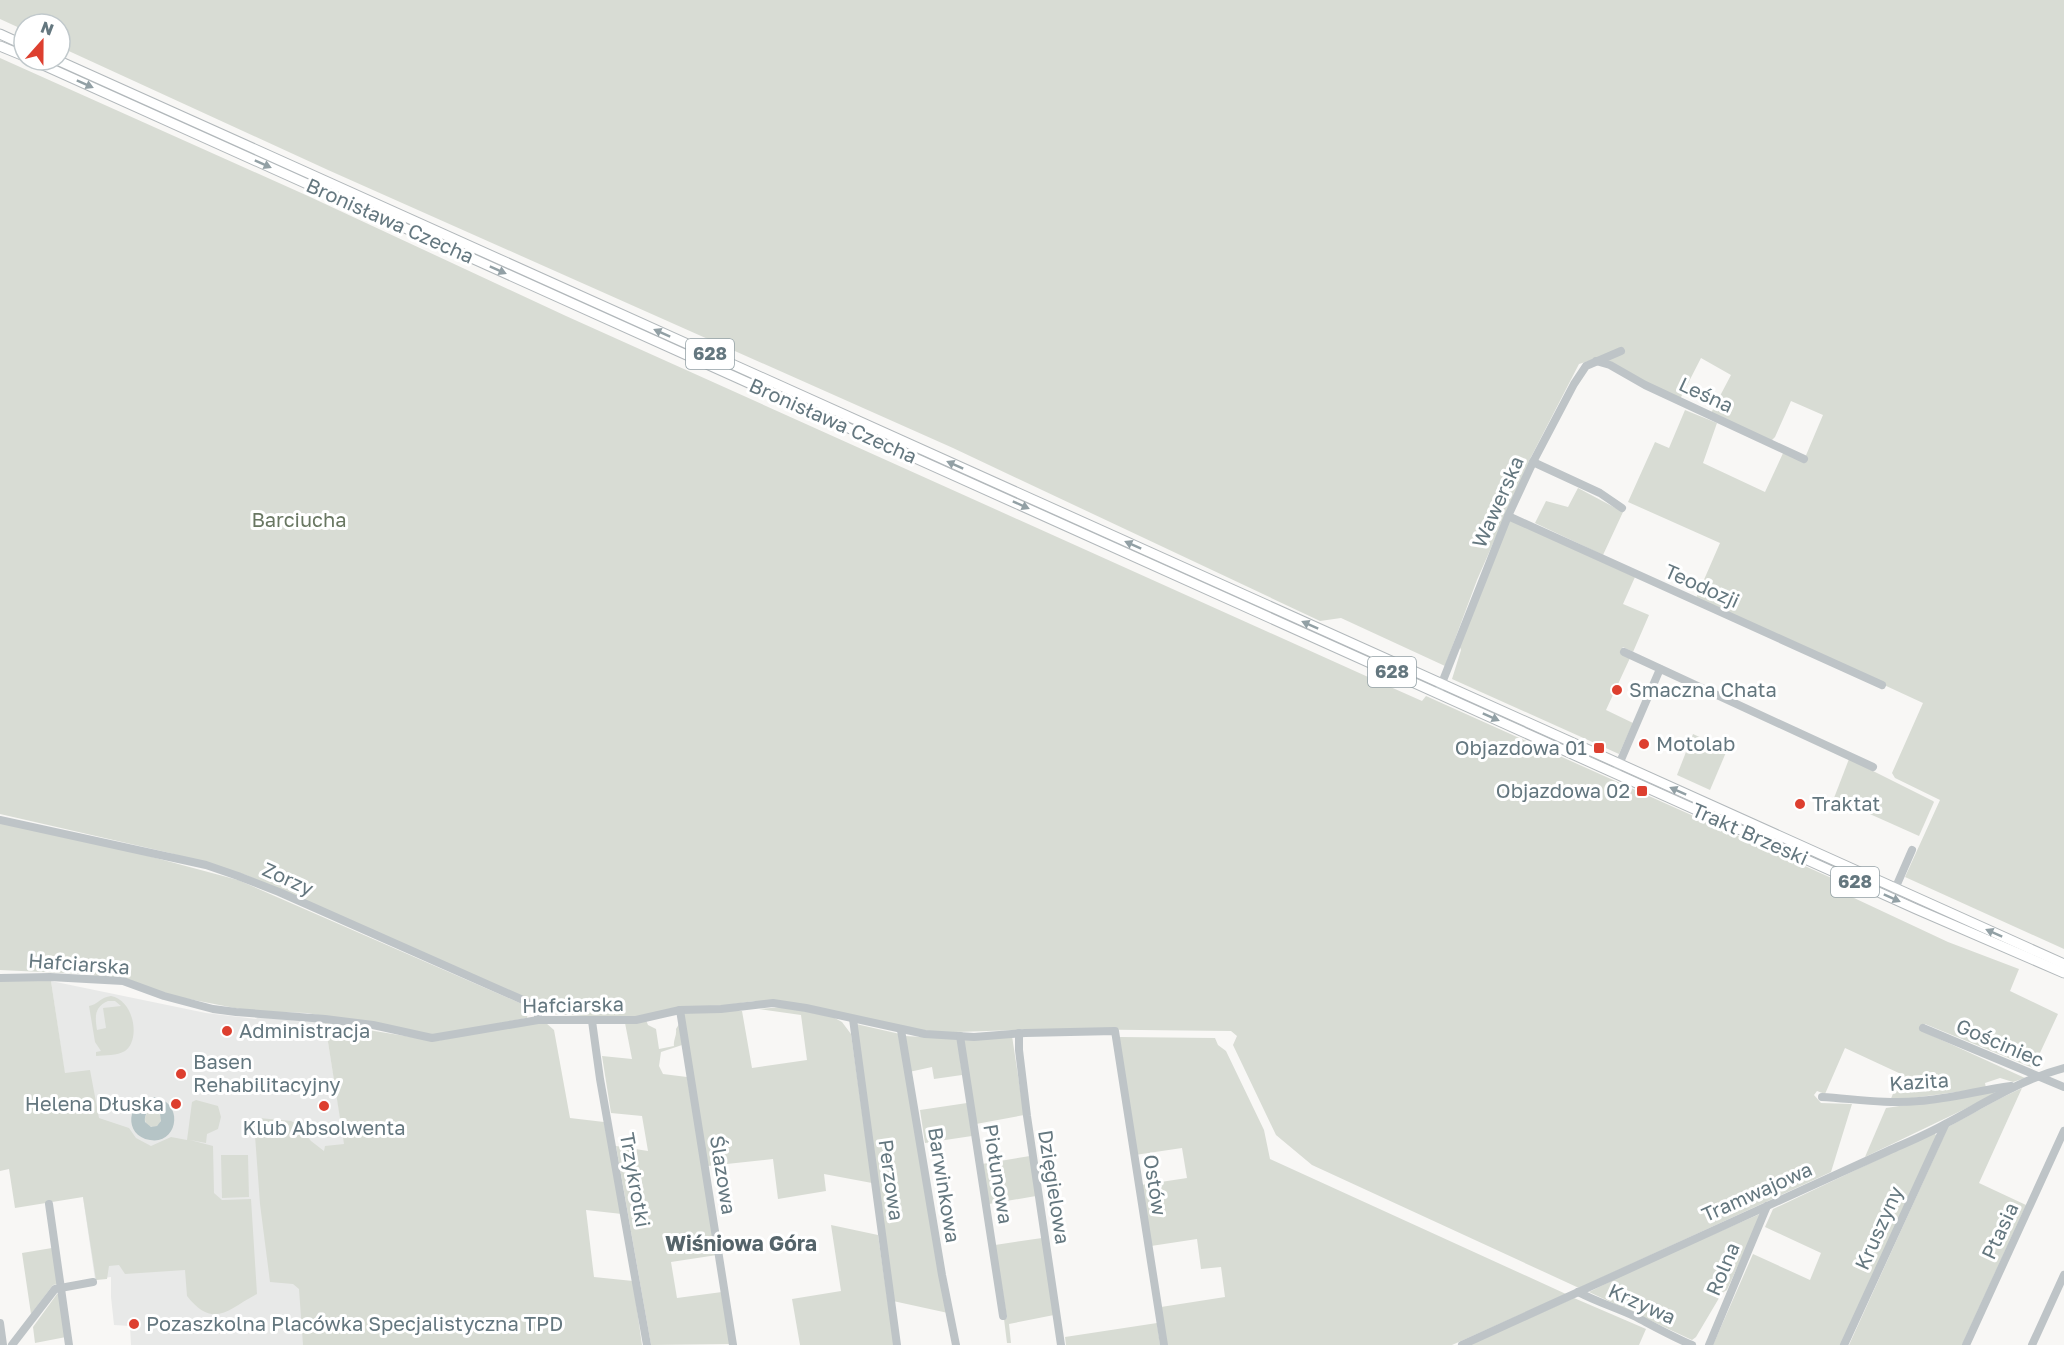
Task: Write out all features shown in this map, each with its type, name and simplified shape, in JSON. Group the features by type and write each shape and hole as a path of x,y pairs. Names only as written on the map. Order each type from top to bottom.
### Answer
{"main road":[{"name":"Bronisława Czecha","path":"72,67 1440,689"},
{"name":"Bronisława Czecha","path":"59,72 1440,689"},
{"name":"Trakt Brzeski","path":"1440,689 1926,914 2064,973"},
{"name":"Trakt Brzeski","path":"1617,769 2064,964"}],"street":[{"name":"Wawerska","path":"1440,689 1508,516 1533,462 1581,373 1587,366 1621,351"},
{"name":"Leśna","path":"1596,362 1610,365 1645,385 1804,459"},
{"path":"1533,462 1600,493 1622,508"},
{"name":"Teodozji","path":"1508,516 1882,685"},
{"path":"1624,652 1873,767"},
{"path":"1617,769 1660,669"},
{"name":"Zorzy","path":"0,820 206,866 255,882 530,1003 538,1009 538,1020"},
{"path":"1895,889 1912,850"},
{"name":"Hafciarska","path":"0,978 50,977 123,981 164,996 213,1009 372,1025 432,1038 538,1020 636,1020 680,1010 721,1009 773,1003 853,1018 901,1030 960,1036 1115,1031"},
{"name":"Ślazowa","path":"680,1010 733,1345"},
{"name":"Perzowa","path":"853,1018 897,1345"},
{"name":"Trzykrotki","path":"592,1021 602,1091 647,1345"},
{"name":"Gościniec","path":"1923,1028 2064,1087"},
{"name":"Barwinkowa","path":"901,1030 956,1345"},
{"name":"Ostów","path":"1115,1031 1164,1345"},
{"name":"Dzięgielowa","path":"1019,1033 1027,1116 1061,1345"},
{"name":"Piołunowa","path":"960,1036 1004,1316"},
{"name":"Tramwajowa","path":"1462,1345 1945,1125 2017,1085 2064,1068"},
{"name":"Kazita","path":"1822,1097 1892,1102 1921,1101 2017,1085"},
{"name":"Kruszyny","path":"1844,1345 1945,1125"},
{"name":"Ptasia","path":"1966,1345 2064,1131"},
{"path":"49,1204 69,1345"},
{"name":"Rolna","path":"1709,1345 1767,1206"},
{"path":"2032,1345 2064,1275"},
{"path":"12,1345 55,1289 93,1282"},
{"name":"Krzywa","path":"1578,1292 1692,1345"},
{"path":"0,1323 3,1345"}],"shaded area":[{"path":"51,981 206,1013 325,1023 377,1345 131,1345 130,1326 114,1325 111,1277 95,1279"},
{"path":"154,1097 164,1100 174,1114 172,1130 159,1140 141,1137 132,1125 133,1110 145,1099","holes":["154,1110 160,1114 161,1121 157,1126 151,1127 145,1122 148,1112"]}],"green space":[{"path":"0,0 2064,0 2064,949 1905,877 1940,800 1895,778 1892,773 1923,703 1696,598 1720,543 1628,502 1655,442 1669,448 1685,410 1717,423 1703,463 1765,492 1784,451 1804,460 1823,415 1791,401 1771,441 1711,413 1731,375 1701,358 1680,399 1592,360 1579,364 1530,459 1477,580 1445,666 1341,618 1320,621 953,448 328,170 72,53 72,12 12,12 12,24 0,19"},
{"name":"Barciucha","path":"0,58 12,63 12,72 31,72 308,196 566,316 1377,681 1422,701 1426,696 1836,880 1837,890 1948,942 2019,969 2010,991 2058,1014 2033,1068 1925,1024 1922,1031 2025,1078 2013,1082 2000,1078 1985,1083 1986,1088 1890,1101 1901,1074 1845,1048 1825,1094 1817,1091 1814,1095 1821,1103 1852,1104 1831,1172 1579,1288 1312,1165 1276,1135 1233,1045 1237,1036 1231,1031 1051,1029 925,1033 779,1001 754,1001 635,1019 551,1014 551,1009 246,875 170,853 0,814"},
{"path":"72,70 1383,661 1382,665 66,72"},
{"path":"1578,488 1623,512 1603,555 1535,523 1546,501 1568,507"},
{"path":"1510,520 1635,577 1623,604 1649,615 1633,652 1623,647 1620,653 1630,658 1606,710 1633,723 1619,754 1452,679 1461,650 1459,645"},
{"path":"1693,734 1727,750 1710,790 1677,775"},
{"path":"1849,759 1934,802 1919,836 1834,798"},
{"path":"0,823 141,854 238,880 529,1007 527,1018 432,1036 307,1013 250,1011 163,994 125,981 85,974 0,970"},
{"path":"0,981 51,981 65,1073 90,1070 99,1118 129,1128 136,1138 151,1146 171,1137 187,1140 192,1102 196,1100 218,1106 221,1117 218,1129 207,1134 206,1143 190,1140 213,1146 214,1193 222,1200 251,1199 257,1294 229,1310 213,1314 205,1312 187,1296 185,1270 125,1274 119,1265 109,1266 107,1279 96,1280 83,1197 15,1208 9,1169 0,1171"},
{"path":"108,997 119,999 130,1012 133,1021 133,1038 130,1046 122,1053 96,1056 96,1052 101,1051 95,1042 89,1006","holes":["115,1001 121,1006 103,1008 106,1028 97,1030 98,1009 103,1003"]},
{"path":"783,1007 833,1017 842,1022 851,1034 872,1183 824,1174 826,1191 778,1199 773,1159 708,1166 682,1010 742,1011 752,1068 807,1060 801,1015 759,1009"},
{"path":"646,1020 648,1025 656,1029 659,1049 674,1046 676,1029 679,1024 682,1045 661,1052 659,1066 663,1074 687,1077 717,1255 671,1262 677,1298 722,1292 730,1344 651,1345 616,1146 648,1151 642,1116 611,1113 602,1056 632,1059 625,1023"},
{"path":"325,1023 436,1041 526,1024 546,1023 554,1030 570,1118 604,1122 622,1214 586,1210 594,1277 633,1281 642,1345 303,1345 299,1289 293,1284 270,1282 260,1204 254,1122 259,1118 291,1121 297,1124 311,1141 324,1151 325,1146 344,1144"},
{"path":"856,1024 900,1034 948,1313 893,1301"},
{"path":"905,1036 958,1039 962,1075 934,1079 932,1067 909,1072"},
{"path":"1012,1036 1024,1115 976,1124 962,1039"},
{"path":"1120,1037 1215,1038 1218,1045 1226,1051 1264,1130 1270,1159 1566,1294 1452,1345 1167,1345 1161,1307 1225,1297 1221,1267 1201,1269 1197,1239 1151,1246 1141,1185 1187,1178 1182,1148 1135,1155 1118,1041"},
{"path":"2022,1088 1979,1183 2026,1205 1962,1345 1849,1345 1948,1127"},
{"path":"1994,1092 1996,1094 1865,1157 1886,1108"},
{"path":"967,1103 972,1136 925,1143 920,1110"},
{"path":"150,1111 156,1111 161,1119 159,1125 150,1127 145,1122 145,1116"},
{"path":"1934,1133 1937,1136 1841,1345 1713,1345 1753,1254 1810,1280 1821,1253 1765,1227 1773,1209"},
{"path":"221,1155 248,1155 249,1197 222,1198"},
{"path":"1030,1156 1036,1196 989,1204 982,1164"},
{"path":"1762,1213 1727,1290 1722,1293 1692,1340 1589,1292 1647,1263"},
{"path":"831,1225 878,1235 894,1345 800,1345 792,1299 841,1291"},
{"path":"1042,1238 1054,1315 1009,1324 1011,1343 1007,1343 1004,1319 1007,1318 995,1245"},
{"path":"52,1248 58,1284 53,1285 31,1314 22,1253"},
{"path":"59,1294 66,1337 35,1343 33,1327"},
{"path":"1574,1298 1646,1329 1639,1345 1469,1345"},
{"path":"1157,1323 1160,1345 1066,1345 1065,1337"}],"place":[{"name":"Smaczna Chata","path":"1617,690"},
{"name":"Motolab","path":"1644,744"},
{"name":"Objazdowa 01","path":"1599,748"},
{"name":"Objazdowa 02","path":"1642,791"},
{"name":"Traktat","path":"1800,804"},
{"name":"Administracja","path":"227,1031"},
{"name":"Basen Rehabilitacyjny","path":"181,1074"},
{"name":"Helena Dłuska","path":"176,1104"},
{"name":"Klub Absolwenta","path":"324,1106"},
{"name":"Pozaszkolna Placówka Specjalistyczna TPD","path":"134,1324"}],"district":[{"name":"Wiśniowa Góra","path":"741,1244"}]}
